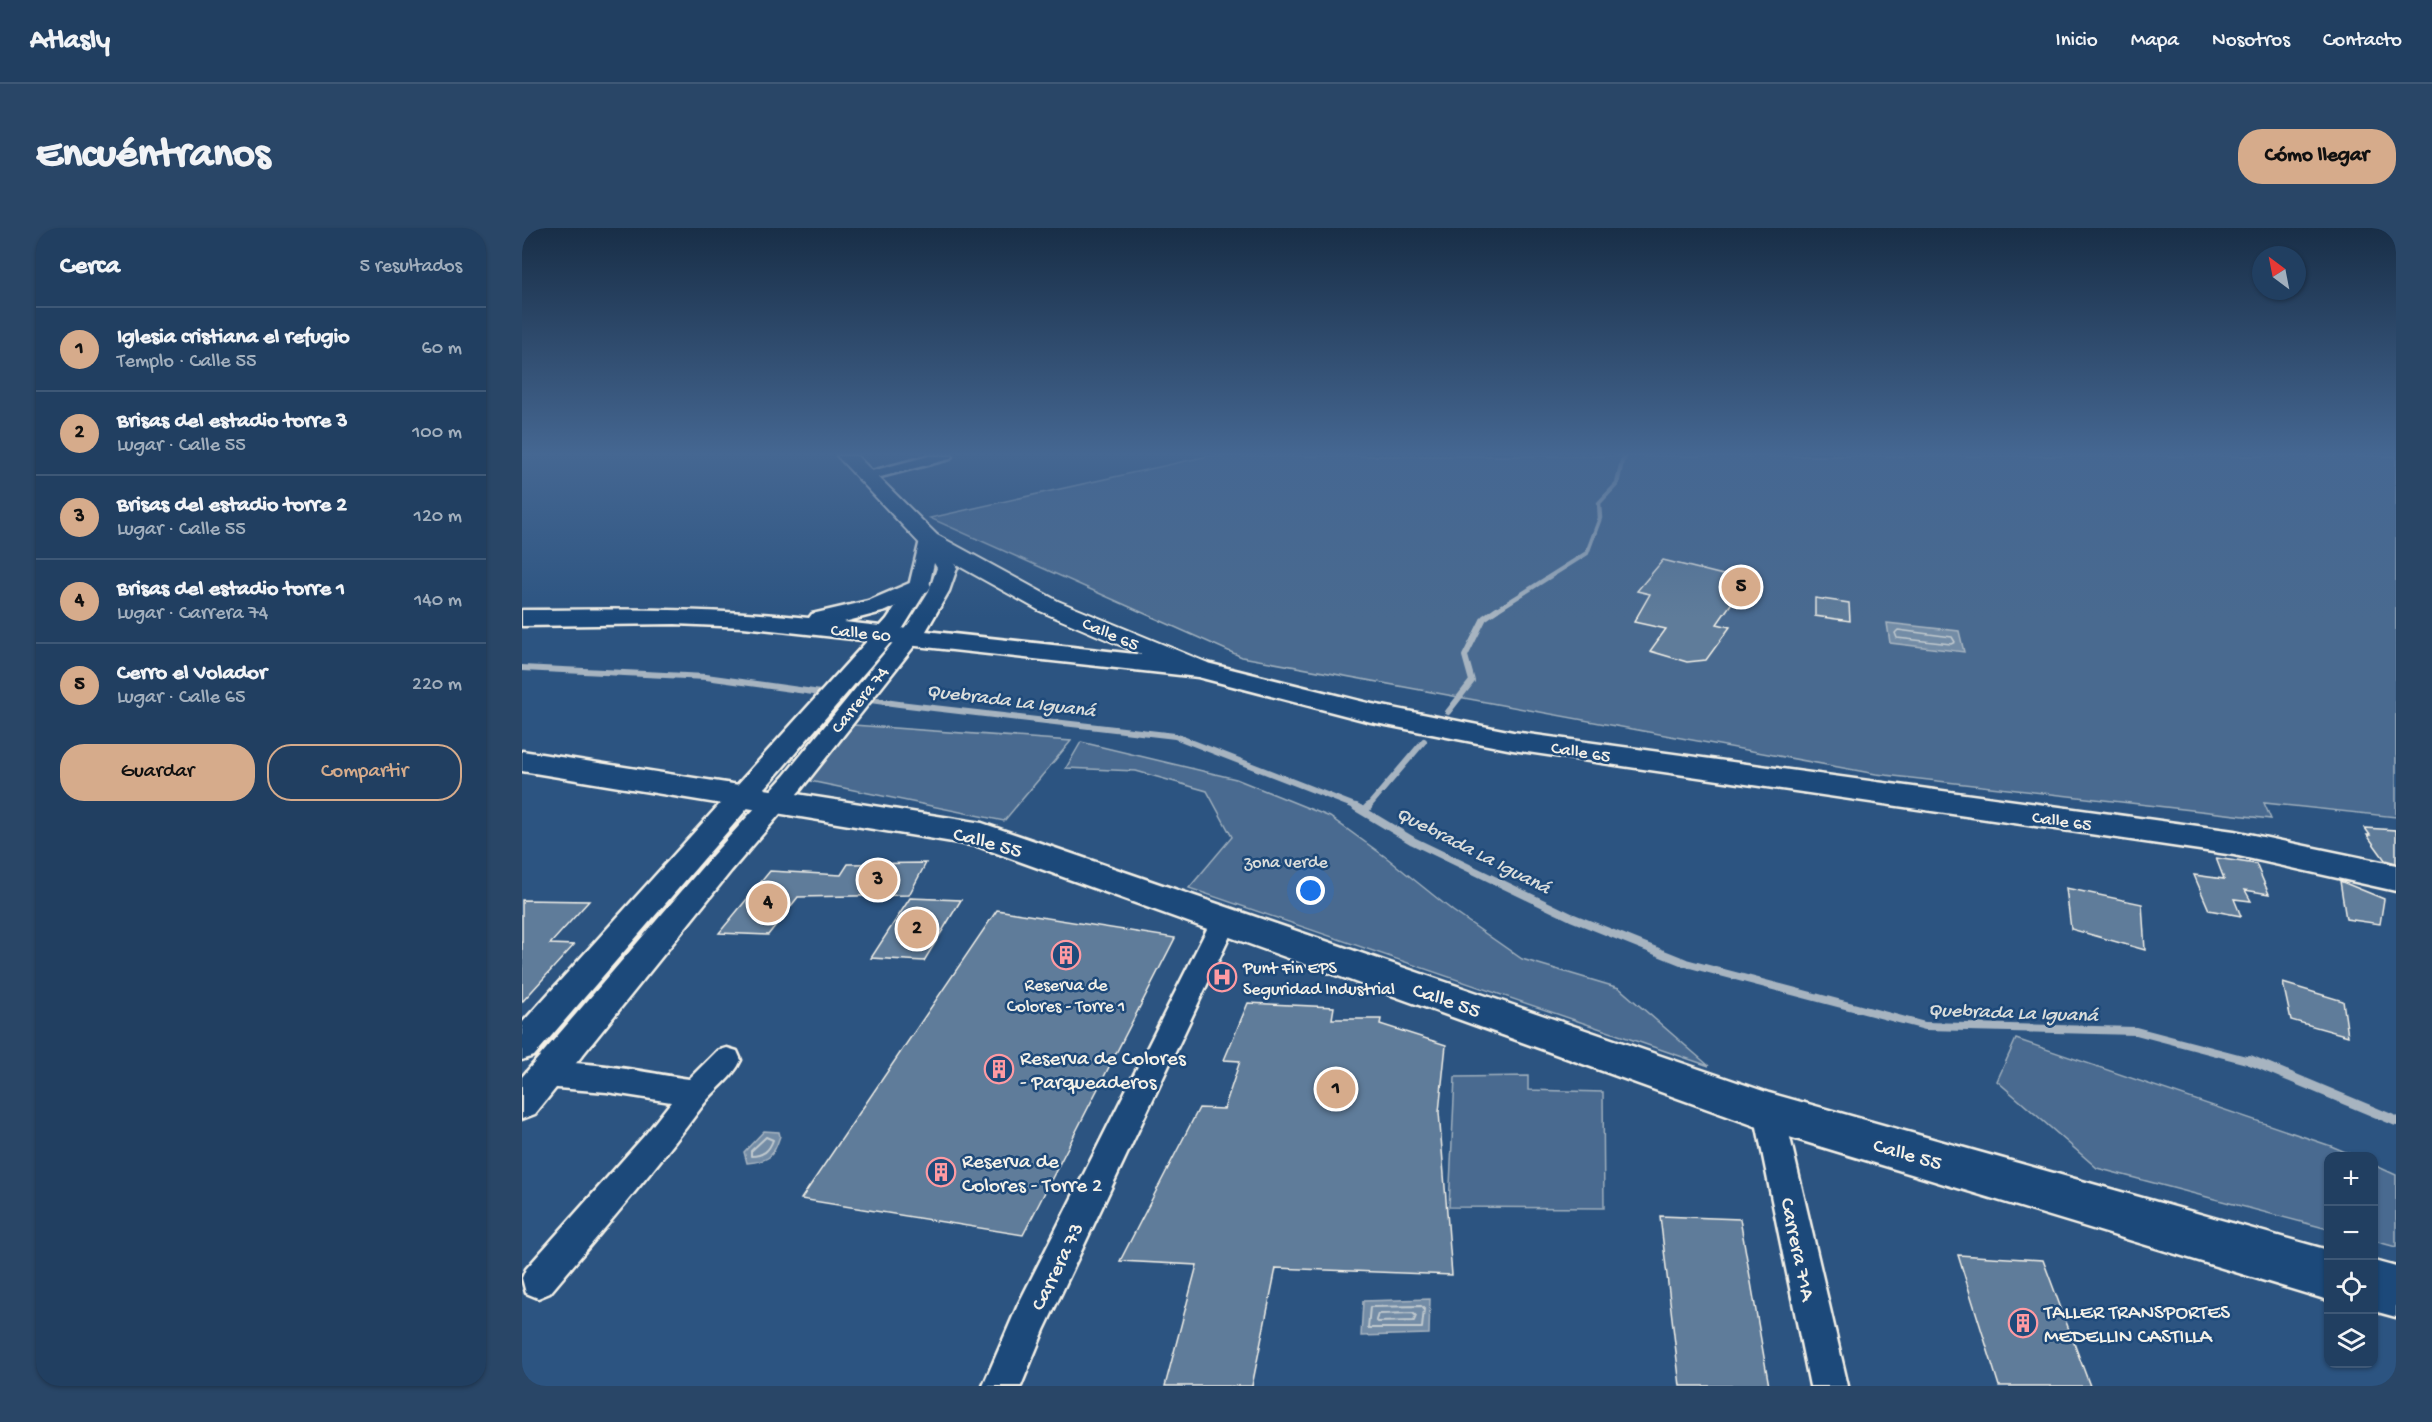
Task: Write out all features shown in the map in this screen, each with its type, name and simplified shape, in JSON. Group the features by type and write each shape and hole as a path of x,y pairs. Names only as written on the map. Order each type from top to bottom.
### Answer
{"highway":[{"path":"798,626 877,606 919,586"},
{"name":"Calle 60","path":"522,618 675,616 743,619 798,626 888,646 1199,669"},
{"name":"Calle 65","path":"1199,669 1371,713 1513,741 2234,843 2342,865 2392,880"},
{"name":"Calle 55","path":"522,760 981,835 1769,1112 2324,1274"},
{"path":"2378,1287 2396,1292"}],"main road":[{"name":"Calle 65","path":"899,510 929,540 1048,606 1199,669"}],"street":[{"name":"Carrera 74","path":"522,1047 760,798 832,732 888,646 919,586 929,540"},
{"name":"Carrera 74","path":"522,1102 721,864 802,729 937,599 944,584 947,568 929,540"},
{"name":"Carrera 73","path":"1002,1386 1036,1308 1224,921"},
{"path":"538,1281 656,1145 695,1093 727,1060"},
{"path":"545,1075 607,1079 695,1093"},
{"name":"Carrera 71A","path":"1769,1112 1829,1386"}],"green space":[{"path":"966,510 2396,510 2396,817 2264,803 2271,819 1876,774 1242,657 930,518"},
{"path":"853,725 1071,741 1004,821 805,780"},
{"name":"zona verde","path":"1081,742 1236,779 1330,817 1387,858 1453,911 1522,959 1619,988 1709,1066 1189,888 1232,837 1207,791 1136,771 1066,768"},
{"path":"2016,1039 2345,1152 2324,1152 2324,1228 2097,1168 1997,1081"},
{"path":"1528,1076 1528,1090 1603,1092 1604,1208 1449,1207 1455,1077"},
{"path":"2378,1167 2396,1175 2396,1247 2378,1242"}],"water":[{"path":"1887,623 1959,631 1964,652 1890,643"},
{"path":"764,1131 779,1132 780,1136 775,1149 765,1159 747,1163 744,1152"},
{"path":"1430,1299 1429,1334 1361,1336 1363,1301"}],"building":[{"path":"1663,560 1747,581 1717,624 1730,627 1706,660 1687,662 1650,651 1666,629 1634,622 1650,594 1637,591"},
{"path":"1815,598 1849,603 1850,621 1815,616"},
{"path":"2365,828 2396,830 2396,863 2385,860 2367,835 2370,835"},
{"path":"2216,858 2256,864 2269,894 2245,890 2251,901 2234,899 2241,916 2209,910 2194,875 2224,879"},
{"path":"926,863 909,895 798,897 768,935 719,933 770,871 841,875 848,864"},
{"path":"2340,881 2384,899 2380,924 2346,919"},
{"path":"2066,888 2142,904 2145,950 2071,929"},
{"path":"910,898 961,900 924,961 871,958"},
{"path":"522,900 589,901 550,944 574,945 522,1002"},
{"name":"Reserva de Colores - Parqueaderos","path":"997,910 1175,938 1023,1235 801,1199"},
{"path":"2283,983 2343,1001 2348,1036 2291,1020"},
{"path":"1248,1003 1334,1007 1332,1019 1381,1019 1380,1024 1446,1045 1439,1112 1452,1275 1276,1268 1252,1386 1165,1386 1197,1265 1120,1261 1199,1108 1224,1109 1240,1061 1224,1060"},
{"path":"1660,1216 1740,1219 1769,1386 1680,1386"},
{"name":"TALLER TRANSPORTES MEDELLIN CASTILLA","path":"1958,1255 2043,1260 2090,1386 1999,1386"}],"waterway":[{"path":"1495,611 1587,553 1600,518 1599,510"},
{"path":"1448,712 1472,681 1465,656 1484,618 1497,609"},
{"name":"Quebrada La Iguaná","path":"522,668 706,677 899,704 1175,736 1360,808"},
{"path":"1367,808 1424,741"},
{"name":"Quebrada La Iguaná","path":"1356,807 1413,841 1571,917 1686,963 1925,1026 2136,1031 2254,1062"},
{"name":"Quebrada La Iguaná","path":"2250,1060 2396,1121"}],"place":[{"name":"Cerro el Volador","path":"1741,587"},
{"name":"Brisas del estadio torre 2","path":"878,880"},
{"name":"Brisas del estadio torre 1","path":"768,903"},
{"name":"Brisas del estadio torre 3","path":"917,929"},
{"name":"Reserva de Colores - Torre 1","path":"1066,955"},
{"name":"Punt Fin EPS Seguridad Industrial","path":"1222,977"},
{"name":"Reserva de Colores - Parqueaderos","path":"999,1069"},
{"name":"Iglesia cristiana el refugio","path":"1336,1089"},
{"name":"Reserva de Colores - Torre 2","path":"941,1172"},
{"name":"TALLER TRANSPORTES MEDELLIN CASTILLA","path":"2023,1323"}]}
